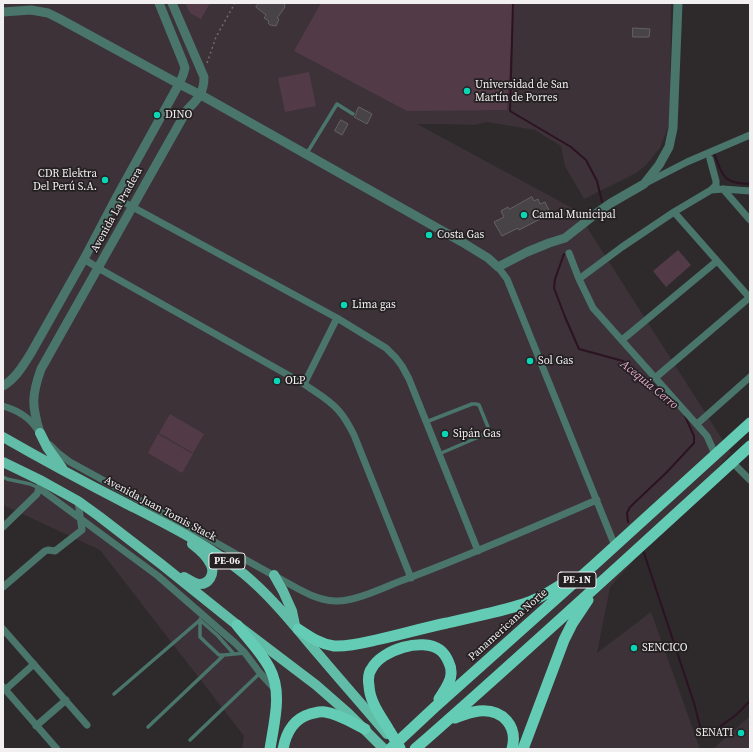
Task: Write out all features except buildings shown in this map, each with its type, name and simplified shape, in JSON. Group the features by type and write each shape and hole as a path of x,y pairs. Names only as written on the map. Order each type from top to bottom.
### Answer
{"highway":[{"name":"Panamericana Norte","path":"390,749 750,423"},
{"name":"PE-1N","path":"415,749 447,722 750,446"},
{"path":"297,627 317,641 326,645 345,646 369,642 516,607 542,596 594,565"},
{"path":"523,749 564,640 572,624 601,582"},
{"path":"234,623 259,652 269,667 276,690 276,707 270,749"},
{"path":"400,749 374,706 370,696 368,676 371,668 384,655 405,647 425,646 440,650 446,656 452,671 450,681 435,707"},
{"path":"447,722 467,714 480,711 499,714 506,719 511,726 514,735 512,749"},
{"path":"283,749 289,730 298,719 315,712 324,712 335,715 365,729"}],"main road":[{"name":"PE-06","path":"40,433 47,447 66,472"},
{"name":"Avenida Juan Tomis Stack","path":"3,437 171,527 212,551 244,574 268,596 297,627 400,749"},
{"path":"3,462 40,485 78,502 161,564 234,623 316,685 348,713 384,749"},
{"path":"161,564 198,584 208,581 212,576 211,566 207,559 200,551 171,527"},
{"path":"274,575 292,611 297,627"}],"street":[{"path":"159,3 185,68 199,64"},
{"path":"172,3 204,77 204,85 201,95"},
{"path":"644,184 659,165 669,147 673,128 678,3"},
{"path":"3,12 31,10 48,13 201,95 488,258 498,267 507,279 615,546"},
{"name":"Avenida La Pradera","path":"40,433 33,404 34,392 41,370 132,208 161,136 185,68"},
{"name":"Avenida La Pradera","path":"3,386 15,376 23,366 116,198 161,136 201,95"},
{"path":"498,267 526,252 565,238 611,203 644,184 687,162 750,135"},
{"path":"580,280 622,247 674,212 711,190 716,185 716,181 710,159"},
{"path":"711,190 723,189 750,191"},
{"path":"723,189 750,220"},
{"path":"116,198 337,318 386,348 396,358 409,378 478,551"},
{"path":"655,378 750,297 674,212"},
{"path":"569,253 593,308 697,424 707,436 716,454"},
{"path":"84,258 98,268 304,384 338,410 354,435 411,578"},
{"path":"622,340 717,261"},
{"path":"304,384 337,318"},
{"path":"697,424 750,378"},
{"name":"Avenida Juan Tomis Stack","path":"3,406 28,418 50,445 70,462 274,575 311,595 325,600 336,601 365,595 478,551 597,500"},
{"path":"732,462 750,480"},
{"path":"4,524 37,494 40,485 80,518 158,576 200,612 220,634 235,643 245,653 260,673 276,690"},
{"path":"3,587 44,551 48,550 54,552 82,530 78,502"},
{"path":"200,612 201,596"},
{"path":"220,634 234,623"},
{"path":"3,629 87,725"},
{"path":"245,653 259,652"},
{"path":"34,664 4,689 57,749"},
{"path":"36,726 66,700"}],"lane":[{"path":"306,154 337,104 353,114"},
{"path":"426,422 472,404 476,404 479,405 488,427 486,432 481,436 439,454"},
{"path":"3,477 40,485"},
{"path":"200,612 200,637 219,654 245,653"},
{"path":"200,620 220,634 234,654"},
{"path":"114,694 200,620"},
{"path":"148,727 224,655"},
{"path":"190,740 260,673"}],"path":[{"path":"208,60 216,37 235,3"}],"shaded area":[{"path":"3,3 671,3 670,114 669,125 660,148 645,166 636,173 584,199 565,166 561,146 535,130 487,122 474,125 417,124 576,210 731,453 610,587 597,653 651,612 700,749 242,749 244,736 100,550 3,505"},
{"path":"185,3 210,3 201,19 190,13"},
{"path":"321,3 514,3 507,110 407,111 294,51"},
{"path":"309,72 316,106 285,112 278,78"},
{"path":"678,250 691,265 666,287 653,271"},
{"path":"170,414 204,434 193,453 159,433"},
{"path":"158,434 193,454 182,473 148,453"},
{"name":"SENATI","path":"750,716 750,749 713,749"}],"waterway":[{"name":"Acequia Cerro","path":"513,3 510,111 571,147 586,160 597,181 602,202"},
{"path":"714,153 725,177 734,182 750,184"},
{"name":"Acequia Cerro","path":"564,254 555,279 554,288 579,349 623,361 668,397"},
{"name":"Acequia Cerro","path":"628,522 627,513 630,507 667,472 694,443 694,436 685,416"},
{"name":"Acequia Cerro","path":"643,550 694,703 701,730 704,733 709,733 715,730 736,715 750,701"}],"place":[{"name":"Universidad de San Martín de Porres","path":"467,91"},
{"name":"DINO","path":"157,115"},
{"name":"CDR Elektra Del Perú S.A.","path":"105,180"},
{"name":"Camal Municipal","path":"524,215"},
{"name":"Costa Gas","path":"429,235"},
{"name":"Lima gas","path":"344,305"},
{"name":"Sol Gas","path":"530,361"},
{"name":"OLP","path":"277,381"},
{"name":"Sipán Gas","path":"445,434"},
{"name":"SENCICO","path":"634,648"},
{"name":"SENATI","path":"741,733"}]}
